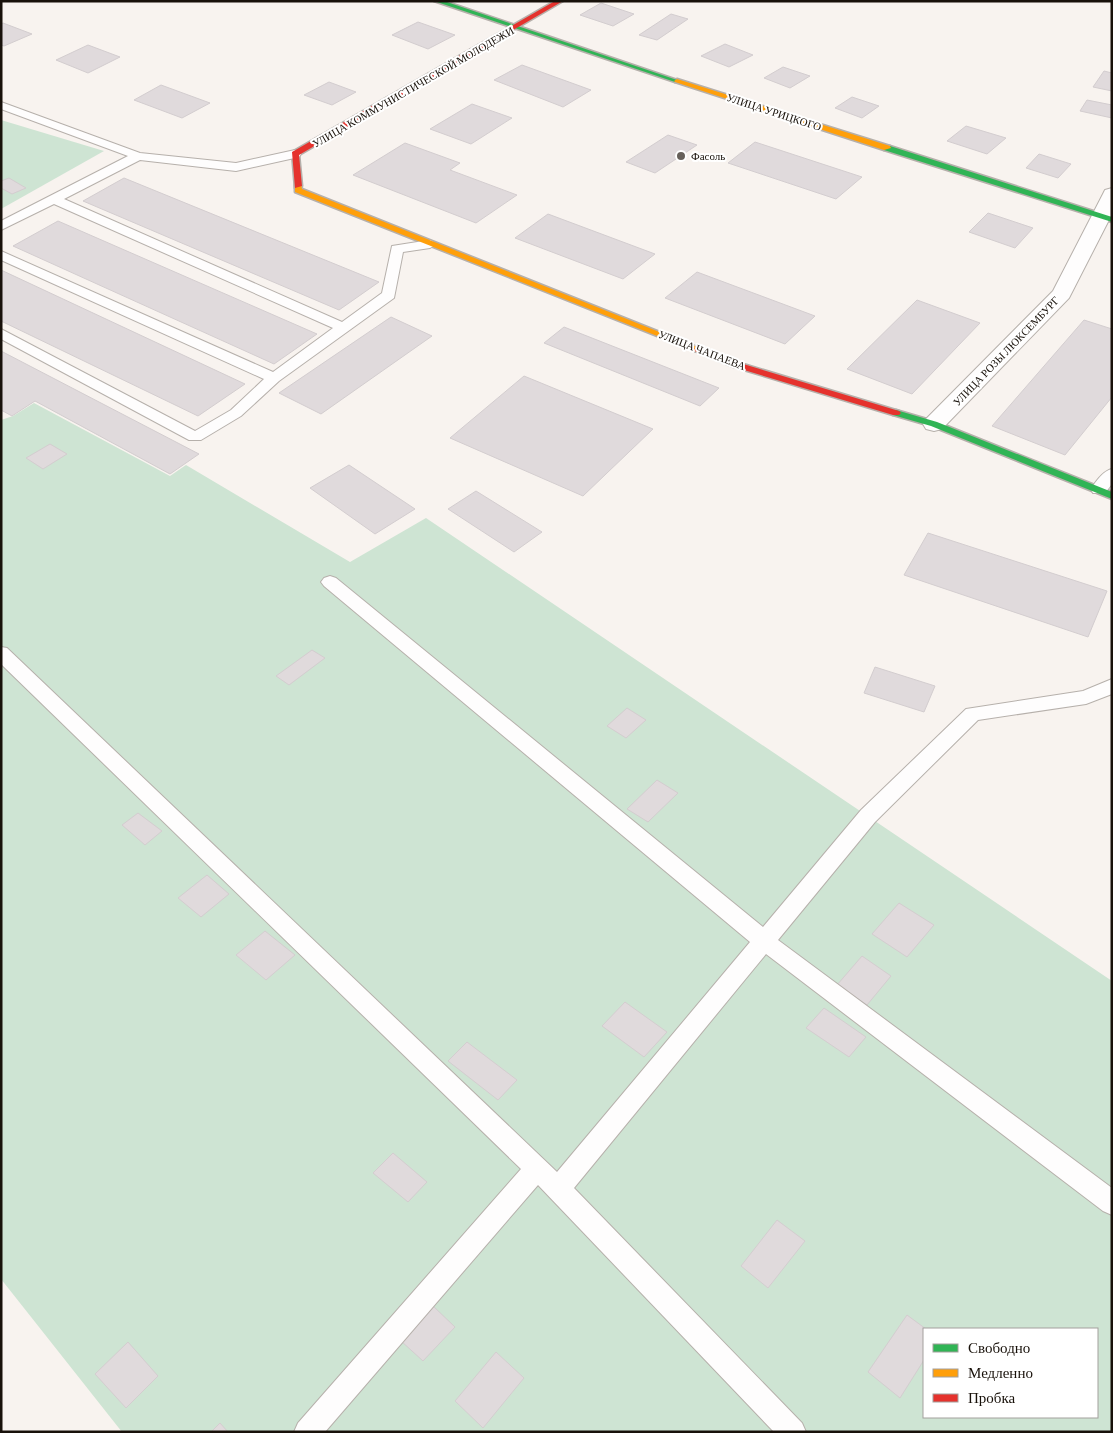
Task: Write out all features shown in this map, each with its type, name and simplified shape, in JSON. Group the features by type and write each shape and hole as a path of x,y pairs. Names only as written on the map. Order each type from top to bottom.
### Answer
{"street":[{"name":"УЛИЦА УРИЦКОГО","path":"437,1 516,29 1106,218"},
{"name":"УЛИЦА КОММУНИСТИЧЕСКОЙ МОЛОДЕЖИ","path":"298,190 295,154 516,29 560,1"},
{"name":"УЛИЦА ЧАПАЕВА","path":"298,190 737,365 934,424 1106,493"},
{"name":"УЛИЦА РОЗЫ ЛЮКСЕМБУРГ","path":"934,424 1062,294 1106,218 1112,194"}],"lane":[{"path":"1,105 138,156 236,167 295,154"},
{"path":"1,226 138,156"},
{"path":"53,200 342,327"},
{"path":"1,333 195,437 236,412 274,378 342,327 389,295 397,249 430,244"},
{"path":"1,255 274,378"},
{"path":"1106,493 1112,474"},
{"path":"330,582 764,940 1112,1203"},
{"path":"1,653 537,1168 793,1432"},
{"path":"558,1189 868,816 973,714 1086,697 1112,686"},
{"path":"307,1432 537,1168"}],"green space":[{"path":"1,120 104,151 1,209"},
{"path":"34,403 170,476 186,465 350,562 426,518 1112,981 1112,1432 122,1432 1,1279 1,420 13,416"}],"building":[{"path":"601,3 634,14 613,26 580,15"},
{"path":"671,14 688,19 657,40 639,35"},
{"path":"418,22 455,35 428,49 392,35"},
{"path":"3,23 32,34 4,46 1,45 1,24"},
{"path":"725,44 753,55 729,67 701,56"},
{"path":"88,45 120,57 88,73 56,60"},
{"path":"522,65 591,90 563,107 494,80"},
{"path":"783,67 810,76 790,88 764,78"},
{"path":"1104,71 1112,73 1112,91 1093,87"},
{"path":"329,82 356,92 332,105 304,95"},
{"path":"161,85 210,103 182,118 134,100"},
{"path":"852,97 879,106 862,118 835,108"},
{"path":"1087,100 1112,105 1112,118 1080,111"},
{"path":"472,104 512,118 471,144 430,129"},
{"path":"966,126 1006,138 987,154 947,141"},
{"path":"668,135 697,145 655,173 626,162"},
{"path":"755,142 862,177 836,199 728,163"},
{"path":"405,143 460,163 450,170 517,195 476,223 353,175"},
{"path":"1039,154 1071,164 1058,178 1026,168"},
{"path":"9,178 26,188 12,194 1,188 1,181"},
{"path":"124,178 379,282 339,310 83,201"},
{"path":"988,213 1033,228 1015,248 969,232"},
{"path":"548,214 655,254 623,279 515,238"},
{"path":"58,221 317,334 274,364 13,246"},
{"path":"1,270 245,384 198,416 1,321"},
{"path":"697,272 815,316 785,344 665,298"},
{"path":"917,300 980,323 912,394 847,369"},
{"path":"391,317 432,336 321,414 279,393"},
{"path":"1084,320 1112,329 1112,397 1065,455 992,426"},
{"path":"564,327 719,388 700,406 544,343"},
{"path":"1,351 199,454 170,474 35,401 12,416 1,410"},
{"path":"524,376 653,429 583,496 450,438"},
{"path":"50,444 67,454 43,469 26,458"},
{"path":"349,465 415,509 375,534 310,488"},
{"path":"476,491 542,532 514,552 448,509"},
{"path":"928,533 1107,591 1088,637 904,575"},
{"path":"312,650 325,658 289,685 276,676"},
{"path":"875,667 935,686 924,712 864,693"},
{"path":"627,708 646,720 626,738 607,726"},
{"path":"657,780 678,793 648,822 627,809"},
{"path":"138,813 162,831 145,845 122,825"},
{"path":"207,875 229,894 201,917 178,898"},
{"path":"899,903 934,925 907,957 872,934"},
{"path":"265,931 295,955 266,980 236,955"},
{"path":"862,956 891,976 867,1005 837,985"},
{"path":"625,1002 667,1032 644,1057 602,1026"},
{"path":"824,1008 866,1037 849,1057 806,1028"},
{"path":"467,1042 517,1080 498,1100 448,1061"},
{"path":"393,1153 427,1182 408,1202 373,1173"},
{"path":"777,1220 805,1241 768,1288 741,1266"},
{"path":"433,1306 455,1327 423,1361 401,1341"},
{"path":"907,1315 925,1328 923,1328 923,1362 900,1398 868,1372"},
{"path":"128,1342 158,1376 126,1408 95,1374"},
{"path":"496,1352 524,1378 483,1428 455,1401"},
{"path":"220,1423 228,1432 211,1432"}],"traffic: fast":[{"path":"437,1 677,81"},
{"path":"887,148 1112,220"},
{"path":"896,413 934,424 1112,496"}],"traffic: slow":[{"path":"677,81 887,148"},
{"path":"298,186 298,190 698,349"}],"traffic: jam":[{"path":"298,186 295,154 560,1"},
{"path":"698,349 737,365 896,413"}],"place":[{"name":"Фасоль","path":"681,156"}]}
